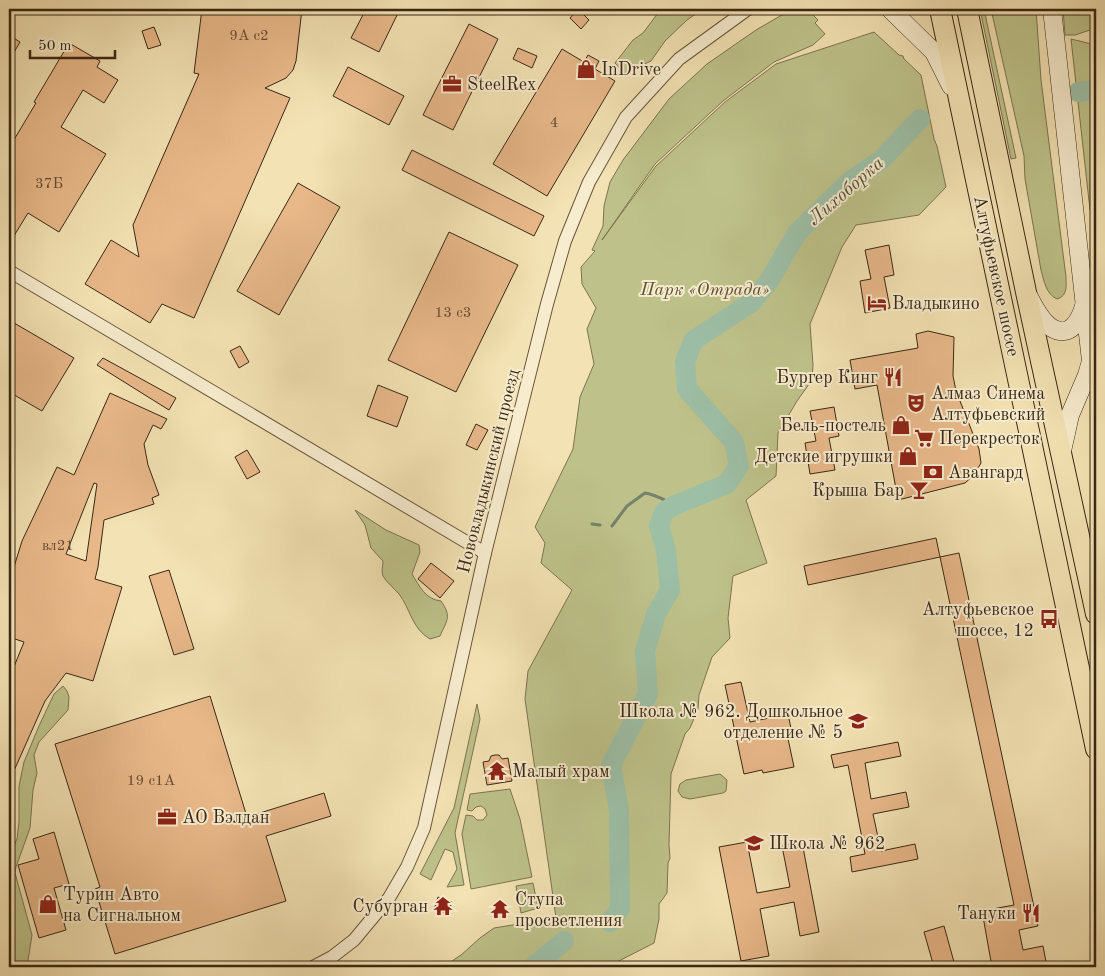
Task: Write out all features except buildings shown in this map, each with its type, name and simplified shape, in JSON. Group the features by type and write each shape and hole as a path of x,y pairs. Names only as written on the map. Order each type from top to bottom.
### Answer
{"main road":[{"path":"890,9 934,52 943,67 962,110"},
{"name":"Алтуфьевское шоссе","path":"940,9 1096,749"},
{"name":"Алтуфьевское шоссе","path":"967,9 1096,614"},
{"path":"1052,9 1091,361 1070,415 1062,452"},
{"path":"1026,292 1048,324 1060,331 1068,330 1076,325 1081,318 1084,303"}],"street":[{"name":"Нововладыкинский проезд","path":"312,967 332,957 354,940 388,898 408,867 424,828 485,553 556,269 588,182 626,117 679,59 748,9"},
{"path":"9,270 485,553"}],"green space":[{"path":"661,9 703,9 687,20 665,41 651,61 624,73 615,63 633,40 643,33"},
{"name":"Парк «Отрада»","path":"792,9 807,9 818,20 815,23 825,34 813,45 774,62 723,101 655,164 602,240 656,166 725,102 776,64 874,32 899,55 903,56 921,75 946,187 919,215 856,225 842,247 810,324 813,365 812,380 778,433 776,476 746,500 767,563 733,576 728,618 730,638 712,657 699,695 698,709 690,728 685,734 671,774 670,858 668,863 667,893 659,904 659,919 654,943 607,967 443,967 494,928 556,918 525,699 528,671 572,590 541,563 545,543 535,527 573,449 580,397 594,364 587,329 596,308 582,284 581,267 595,251 592,250 603,226 604,206 610,182 623,160 669,99 707,64 756,30"},
{"path":"980,9 984,9 1016,158 1011,159"},
{"path":"991,9 1036,9 1041,80 1066,277 1065,293 1061,298 1057,299 1048,291 1041,270 1025,179 1024,156"},
{"path":"1063,9 1092,9 1093,29 1075,35 1065,35"},
{"path":"1071,39 1096,45 1096,210 1090,210"},
{"path":"355,510 386,530 419,545 420,552 412,574 424,592 431,598 441,601 446,611 447,619 440,636 430,639 419,630 399,594 383,576 383,561 371,548 365,525"},
{"path":"63,686 69,697 68,710 39,742 34,755 37,773 33,790 30,828 15,873 32,935 27,967 9,967 9,940 13,927 9,910 9,857 17,839 19,786 24,762 39,726 54,694"},
{"path":"477,704 480,719 455,833 464,885 447,887 457,869 453,852 445,849 431,880 420,874 454,808"},
{"path":"720,774 727,780 726,791 723,793 690,799 682,797 678,791 680,784 686,780"},
{"path":"510,789 520,819 532,877 471,889 462,834 466,815 473,816 477,820 483,820 487,815 485,809 481,806 476,807 472,811 467,810 470,794"},
{"path":"533,883 538,908 521,913 516,886"}],"waterway":[{"name":"Лихоборка","path":"1078,92 1096,90"},
{"name":"Лихоборка","path":"610,922 620,909 619,810 611,765 648,694 645,651 656,614 670,590 666,550 659,526 664,512 675,505 727,484 739,466 734,442 687,389 685,361 694,340 752,302 769,281 797,233 850,181 881,160 920,119"},
{"path":"612,526 627,506 645,493 657,496 675,505"},
{"path":"592,524 600,525"},
{"name":"Лихоборка","path":"533,967 564,941"}],"place":[{"name":"InDrive","path":"586,69"},
{"name":"SteelRex","path":"452,84"},
{"name":"Владыкино","path":"877,303"},
{"name":"Бургер Кинг","path":"893,377"},
{"name":"Алмаз Синема Алтуфьевский","path":"916,403"},
{"name":"Бель-постель","path":"901,425"},
{"name":"Перекресток","path":"924,438"},
{"name":"Детские игрушки","path":"908,456"},
{"name":"Авангард","path":"933,472"},
{"name":"Крыша Бар","path":"919,490"},
{"name":"Алтуфьевское шоссе, 12","path":"1049,619"},
{"name":"Школа № 962. Дошкольное отделение № 5","path":"858,721"},
{"name":"Малый храм","path":"497,771"},
{"name":"АО Вэлдан","path":"167,817"},
{"name":"Школа № 962","path":"754,843"},
{"name":"Турин Авто на Сигнальном","path":"48,904"},
{"name":"Субурган","path":"443,906"},
{"name":"Ступа просветления","path":"500,909"},
{"name":"Тануки","path":"1031,913"}]}
